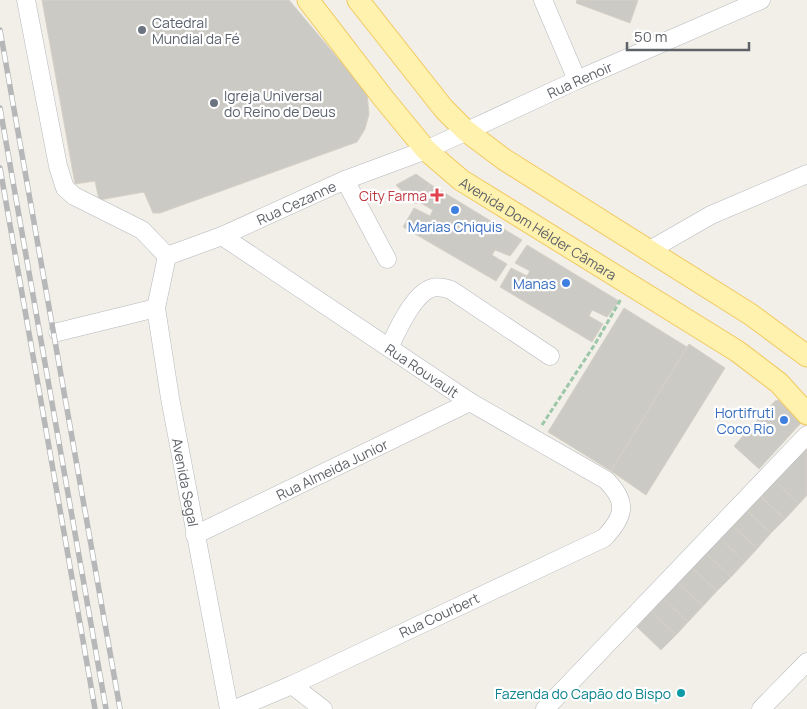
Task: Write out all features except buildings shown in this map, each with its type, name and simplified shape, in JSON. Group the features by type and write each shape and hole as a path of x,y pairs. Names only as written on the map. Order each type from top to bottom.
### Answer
{"main road":[{"name":"Avenida Dom Hélder Câmara","path":"308,0 426,150 461,180 630,283 759,366 779,383 807,414"},
{"path":"358,0 444,109 465,130 505,160 750,314 807,356"}],"street":[{"path":"26,0 51,133 65,188 74,196 142,230 167,256"},
{"path":"543,0 577,80"},
{"name":"Rua Renoir","path":"426,150 465,130 742,4 761,0"},
{"name":"Rua Cezanne","path":"167,256 222,236 345,180 426,150"},
{"path":"650,250 711,216 807,174"},
{"path":"345,180 387,259"},
{"name":"Rua Rouvault","path":"222,236 470,402 606,480 616,490 621,500"},
{"name":"Avenida Segal","path":"167,256 156,308 170,398 229,709"},
{"path":"389,348 415,301 433,287 442,287 451,290 550,356"},
{"path":"58,332 156,308"},
{"name":"Rua Almeida Junior","path":"195,535 470,402"},
{"path":"544,709 807,435"},
{"name":"Rua Courbert","path":"235,709 604,538 614,528 622,512 621,500"},
{"path":"761,709 807,662"},
{"path":"292,684 323,709"}],"path":[{"path":"533,439 595,344 630,283"}],"railway":[{"path":"0,30 120,709"},
{"path":"0,108 106,709"},
{"path":"0,168 95,709"}],"place":[{"name":"Catedral Mundial da Fé","path":"142,30"},
{"name":"Igreja Universal do Reino de Deus","path":"214,103"},
{"name":"City Farma","path":"437,195"},
{"name":"Marias Chiquis","path":"455,210"},
{"name":"Manas","path":"566,283"},
{"name":"Hortifruti Coco Rio","path":"784,420"},
{"name":"Fazenda do Capão do Bispo","path":"681,693"}]}
